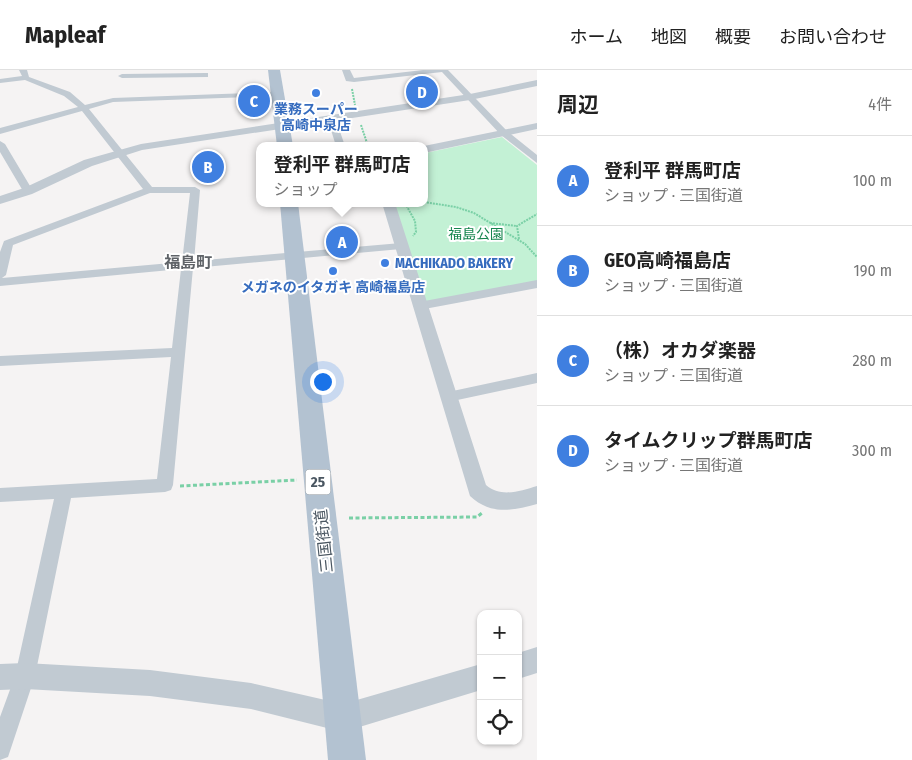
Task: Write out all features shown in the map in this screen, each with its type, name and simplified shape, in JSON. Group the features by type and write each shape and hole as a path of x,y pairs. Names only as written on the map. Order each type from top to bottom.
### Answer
{"main road":[{"path":"274,70 276,94 283,124 285,142"},
{"name":"三国街道","path":"289,207 347,760"}],"street":[{"path":"346,70 349,78 354,80 444,70 504,133 537,160"},
{"path":"0,81 25,74 67,94 84,108 149,190"},
{"path":"119,84 205,82"},
{"path":"0,131 84,108 119,84 205,82 276,94"},
{"path":"0,200 28,191 88,163 140,147 470,97 537,84"},
{"path":"331,117 340,142"},
{"path":"428,149 537,126"},
{"path":"0,144 28,191"},
{"path":"0,275 8,243 149,190 195,190 165,485 0,496"},
{"path":"389,207 477,490 483,496 494,501 508,502 537,495"},
{"path":"0,282 401,246"},
{"path":"419,306 537,284"},
{"path":"0,361 180,352"},
{"path":"448,397 537,378"},
{"path":"0,748 12,677 64,491"},
{"path":"522,665 537,660"},
{"path":"12,677 150,683 177,686 251,696 343,718 477,678"}],"path":[{"path":"349,78 367,142"},
{"path":"428,203 464,209 502,232 520,239 533,249 537,257"},
{"path":"490,223 517,226 537,214"},
{"path":"517,226 520,239"},
{"path":"165,485 297,480"},
{"path":"349,518 478,517 494,501"}],"green space":[{"name":"福島公園","path":"502,137 537,165 537,284 419,306 391,207 428,207 428,152"}],"place":[{"name":"タイムクリップ群馬町店","path":"422,92"},
{"name":"業務スーパー 高崎中泉店","path":"316,93"},
{"name":"（株）オカダ楽器","path":"254,101"},
{"name":"GEO高崎福島店","path":"208,167"},
{"name":"登利平 群馬町店","path":"342,242"},
{"name":"MACHIKADO BAKERY","path":"385,263"},
{"name":"メガネのイタガキ 高崎福島店","path":"333,271"}],"district":[{"name":"福島町","path":"188,262"}]}
